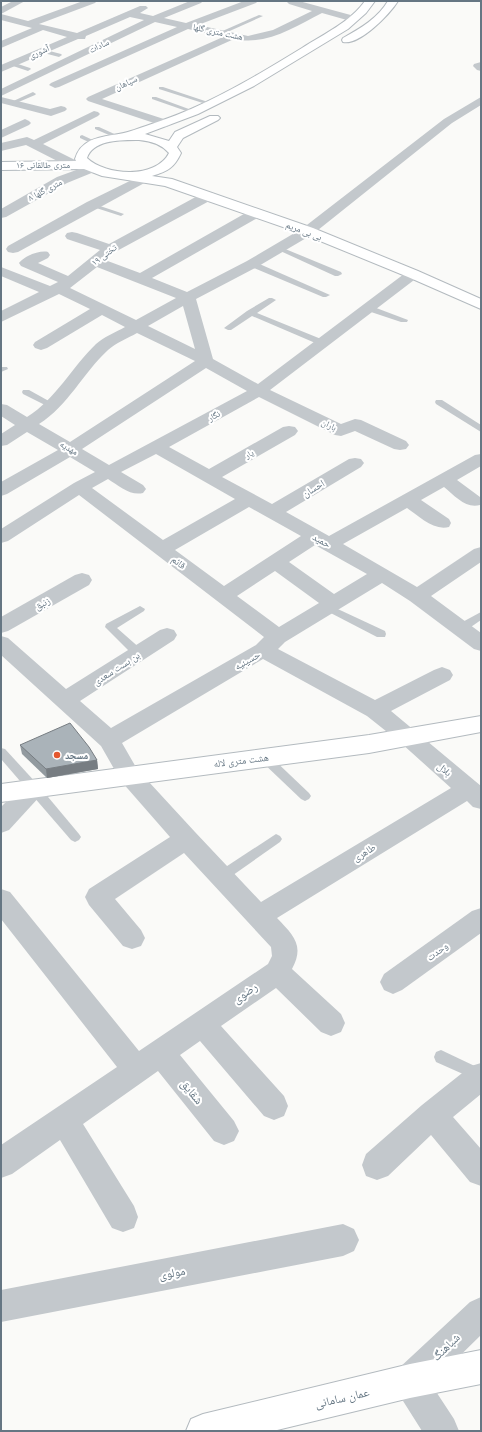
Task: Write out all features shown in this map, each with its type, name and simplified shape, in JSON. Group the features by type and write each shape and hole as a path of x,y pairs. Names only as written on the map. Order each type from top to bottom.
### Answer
{"street":[{"path":"1,11 20,1"},
{"path":"29,24 92,1"},
{"name":"سادات","path":"1,93 154,19 198,1"},
{"path":"55,85 187,26 253,1"},
{"path":"83,166 81,159 82,153 95,143 121,137 166,123 194,112 250,84 344,27 363,11 370,1"},
{"path":"339,45 374,23 388,12 393,1"},
{"path":"292,2 354,19"},
{"name":"آشوری","path":"1,69 154,4"},
{"name":"هشت متری گلها","path":"130,14 248,39 261,38 288,27 321,10"},
{"path":"290,14 304,18"},
{"path":"1,17 76,36 137,59"},
{"path":"1,45 42,27"},
{"name":"سپاهان","path":"166,123 92,99 233,36"},
{"path":"150,63 164,66"},
{"path":"1,441 44,414 103,346 188,297 252,264 312,228 448,121 481,100"},
{"path":"6,102 51,113 61,108"},
{"path":"34,144 94,114"},
{"path":"171,146 179,135 221,114"},
{"path":"1,134 25,123"},
{"path":"121,137 156,139 171,146 175,153 175,159 169,165 148,173 121,176"},
{"path":"1,147 26,141 83,166"},
{"name":"بی بی مریم","path":"169,165 173,171 181,176 312,228 424,269 481,296"},
{"name":"۱۶ متری طالقانی","path":"1,166 83,166 104,174 121,176"},
{"name":"۸ متری گلها","path":"1,214 62,180 83,166"},
{"name":"بی بی مریم","path":"121,176 167,182 256,213 312,228 481,305"},
{"path":"13,249 144,178"},
{"name":"تختی ۱۹","path":"4,313 60,287 110,249 208,196"},
{"path":"142,278 256,213"},
{"path":"72,236 110,249"},
{"path":"43,255 26,262 60,287 136,327 206,361 259,391"},
{"path":"95,261 188,297"},
{"path":"1,271 60,287"},
{"name":"نگار","path":"2,534 80,487 156,448 259,391 413,274"},
{"path":"188,297 206,361"},
{"path":"41,345 101,309"},
{"path":"154,316 160,339"},
{"path":"1,490 71,449 206,361"},
{"name":"باران","path":"259,391 341,431 355,424 400,445"},
{"name":"مهدیه","path":"1,409 137,489"},
{"name":"یار","path":"208,477 289,431"},
{"name":"حمید","path":"156,448 382,574 417,596 481,644"},
{"path":"223,596 276,562 408,500 481,459"},
{"name":"احسان","path":"272,512 355,463"},
{"path":"444,479 474,501"},
{"name":"قائم","path":"80,487 223,596 271,644 375,710"},
{"path":"162,549 249,499"},
{"path":"408,500 442,524"},
{"path":"417,596 481,553"},
{"path":"276,562 330,605"},
{"name":"حسینیه","path":"109,740 271,644 330,605 382,574"},
{"name":"زنبق","path":"1,626 82,580"},
{"name":"بن بست سعدی","path":"64,700 167,635"},
{"name":"رضوی","path":"1,643 109,740 129,775 186,839 283,942 285,957 276,972 1,1163"},
{"path":"375,710 442,675"},
{"name":"بلال","path":"375,710 475,794"},
{"name":"هشت متری لاله","path":"1,793 409,738 481,724"},
{"path":"1,823 34,788"},
{"name":"طاهری","path":"259,916 475,794"},
{"path":"132,938 98,897 186,839"},
{"path":"1,900 136,1069"},
{"name":"وحدت","path":"393,982 479,924"},
{"path":"276,972 331,1023"},
{"path":"202,1024 274,1106"},
{"name":"شقایق","path":"161,1052 224,1131"},
{"path":"377,1165 432,1115 481,1076"},
{"path":"432,1115 481,1170"},
{"path":"64,1120 123,1217"},
{"name":"مولوی","path":"1,1306 343,1240"},
{"name":"شباهنگ","path":"410,1381 481,1313"},
{"name":"عمان سامانی","path":"212,1430 410,1381 481,1367"},
{"path":"410,1381 442,1431"}],"lane":[{"path":"221,33 261,16"},
{"path":"42,51 59,55"},
{"path":"12,64 28,69"},
{"path":"161,88 211,104"},
{"path":"6,102 32,94"},
{"path":"154,98 194,112"},
{"path":"97,128 121,137"},
{"path":"82,137 95,143"},
{"path":"92,205 121,214"},
{"path":"278,248 338,274"},
{"path":"252,264 326,295"},
{"path":"228,328 272,300"},
{"path":"368,308 404,320"},
{"path":"250,313 323,343"},
{"path":"26,392 52,406"},
{"path":"439,402 481,429"},
{"path":"330,605 381,634"},
{"path":"138,653 110,628 140,609"},
{"path":"461,628 481,615"},
{"path":"1,752 34,788 75,838"},
{"path":"264,757 305,796"},
{"path":"222,876 276,839"},
{"path":"441,1057 481,1076"}],"building":[{"name":"مسجد","path":"70,723 89,747 97,760 46,769 20,745"}],"place":[{"name":"مسجد","path":"57,755"}]}
